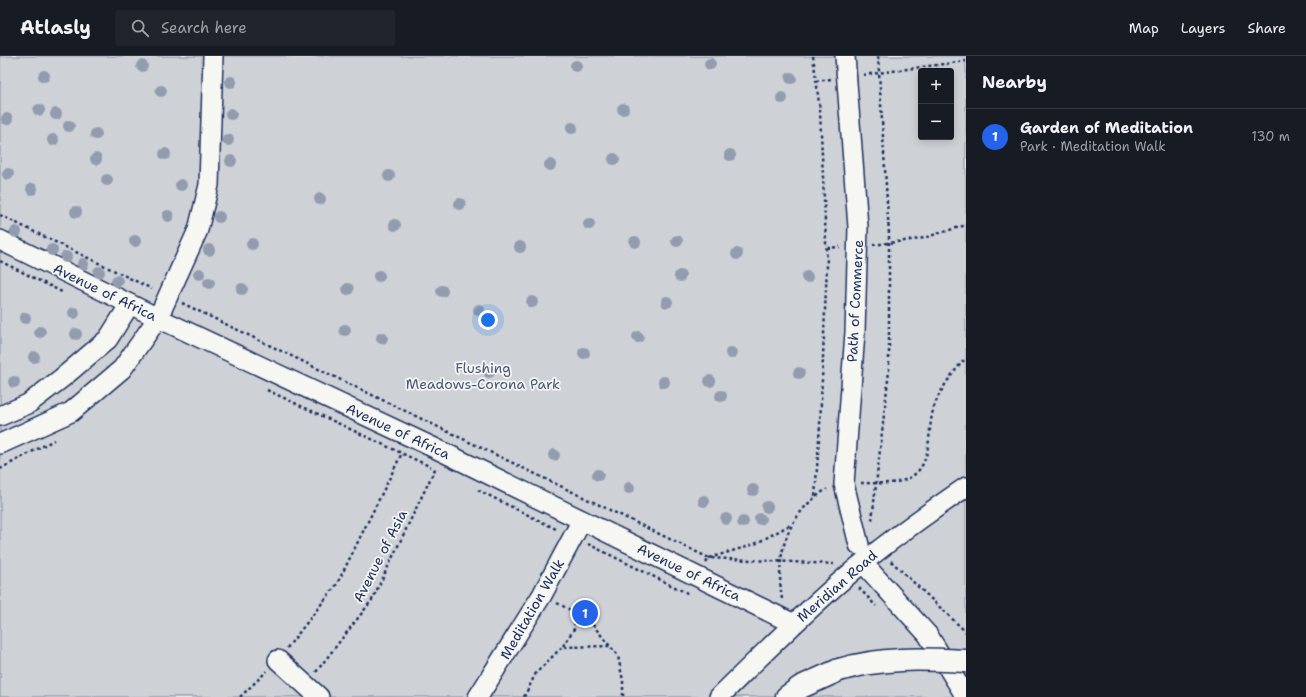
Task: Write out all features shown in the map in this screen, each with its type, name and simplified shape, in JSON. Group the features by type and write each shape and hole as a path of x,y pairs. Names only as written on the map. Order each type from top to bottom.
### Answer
{"main road":[{"path":"787,697 807,684 839,670 856,665 886,660 966,661"}],"street":[{"path":"0,444 71,412 122,369 158,318 169,297 198,230 209,185 213,56"},
{"name":"Path of Commerce","path":"844,56 858,227 855,332 844,484 861,554"},
{"name":"Avenue of Africa","path":"0,240 158,318 410,436 794,624"},
{"path":"0,416 28,404 62,378 108,339 130,304"},
{"name":"Meridian Road","path":"719,697 794,624 861,554 966,488"},
{"name":"Meditation Walk","path":"478,697 542,595 582,520"},
{"path":"861,554 928,635 966,697"},
{"path":"278,660 312,691"}],"path":[{"path":"815,497 821,418 827,248 820,111 813,56 818,56"},
{"path":"872,522 875,483 889,371 889,244 878,56"},
{"path":"816,81 966,61"},
{"path":"0,215 708,558 836,564 839,568"},
{"path":"827,248 889,244 920,239 966,225"},
{"path":"0,261 63,292"},
{"path":"698,578 708,558 755,544 791,524 815,497 827,490 844,484 894,482 915,474 925,459 934,406 956,368 966,358"},
{"path":"261,387 442,473"},
{"name":"Avenue of Asia","path":"240,697 278,660 338,584 419,418"},
{"name":"Avenue of Asia","path":"312,691 372,600 452,433"},
{"path":"477,490 695,596"},
{"path":"785,604 780,583 780,562 791,524"},
{"path":"887,558 966,632"},
{"path":"855,584 877,606"},
{"path":"542,595 588,619 618,656 623,681 623,697"},
{"path":"524,697 536,673 562,647 574,629 576,613"},
{"path":"562,647 610,646"}],"green space":[{"name":"Flushing Meadows-Corona Park","path":"0,56 966,56 966,697 0,697"}],"place":[{"name":"Garden of Meditation","path":"585,613"}]}
